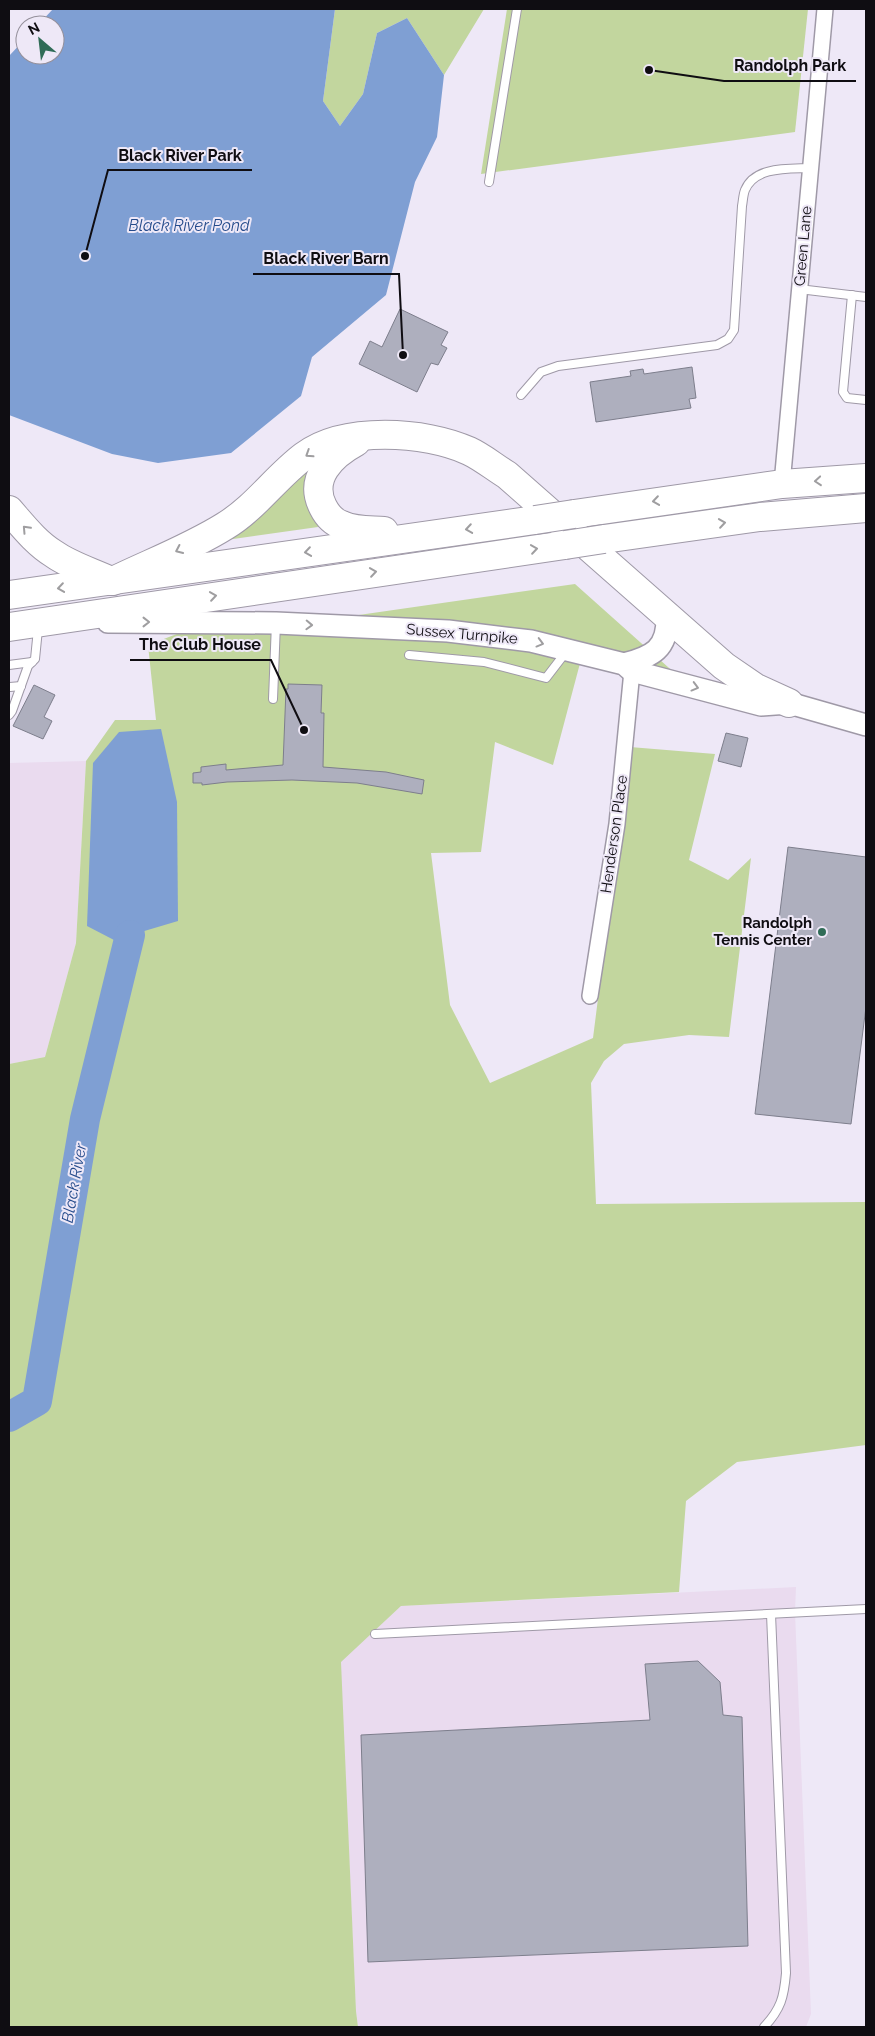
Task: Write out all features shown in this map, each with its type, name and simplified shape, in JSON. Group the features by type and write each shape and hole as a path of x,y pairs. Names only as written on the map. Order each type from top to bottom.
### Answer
{"highway":[{"path":"9,510 40,545 53,554 69,563 112,581 226,526 297,461 322,445 343,438 416,436 456,446 482,459 507,476 724,666 756,688 789,703"},
{"path":"371,437 347,447 327,464 321,474 318,490 325,512 336,522 352,529 441,533"},
{"path":"9,595 782,484 866,478"},
{"path":"9,627 760,517 866,508"}],"main road":[{"path":"628,667 655,652 667,630 667,617"},
{"name":"Sussex Turnpike","path":"42,622 276,623 486,634 531,641 567,650 761,705 789,703 866,725"}],"street":[{"name":"Green Lane","path":"782,484 825,9"},
{"name":"Henderson Place","path":"590,996 617,824 628,667"}],"lane":[{"path":"489,182 517,9"},
{"path":"520,395 541,372 558,366 717,345 728,340 734,330 742,206 745,189 758,176 773,170 810,168"},
{"path":"799,289 866,297"},
{"path":"852,295 843,392 847,398 866,400"},
{"path":"9,715 28,666 35,658 42,622"},
{"path":"273,699 276,623"},
{"path":"409,655 484,662 546,678 567,650"},
{"path":"9,665 32,662"},
{"path":"10,688 21,686"},
{"path":"375,1634 866,1608"},
{"path":"764,2027 777,2013 784,1993 786,1973 771,1614"}],"shaded area":[{"path":"86,761 76,943 45,1057 9,1064 9,763"},
{"path":"796,1587 795,1612 811,2014 806,2027 358,2027 340,1662 401,1606"}],"green space":[{"path":"335,9 484,9 444,75 407,18 377,33 363,94 340,126 323,101"},
{"path":"507,9 808,9 795,132 481,174"},
{"path":"308,464 318,527 219,541"},
{"path":"575,584 678,676 583,652 553,765 495,742 481,852 431,853 450,1005 490,1083 593,1038 630,747 715,754 689,860 728,880 751,858 729,1037 689,1035 624,1044 604,1061 591,1083 596,1204 866,1202 866,1445 737,1462 686,1501 679,1592 401,1606 341,1662 358,2027 9,2027 9,1064 45,1057 76,943 86,761 115,720 156,720 148,645 182,632 317,621"}],"water":[{"name":"Black River Pond","path":"53,9 335,9 323,101 340,126 363,94 377,33 407,18 444,75 437,137 415,182 386,295 312,357 301,396 231,453 158,463 112,454 9,415 9,56 15,50 15,65 65,65 65,15 47,15"},
{"path":"161,729 177,802 178,921 114,940 87,926 93,763 119,732"}],"building":[{"path":"400,309 448,332 441,345 447,348 438,365 431,363 417,392 359,364 370,341 382,347"},
{"path":"692,367 696,398 689,399 691,408 596,422 590,382 631,376 630,371 643,369 644,374"},
{"path":"288,684 322,685 321,713 324,713 323,767 386,772 424,780 422,794 357,783 292,780 227,782 202,785 202,783 193,783 193,773 201,772 201,767 226,764 226,770 283,765 286,689 288,689"},
{"path":"34,685 55,695 44,717 52,721 43,739 13,726"},
{"path":"726,733 748,738 741,767 718,761"},
{"name":"Randolph Tennis Center","path":"788,847 866,857 866,1007 851,1124 755,1114"},
{"path":"698,1661 720,1682 723,1715 742,1717 748,1946 368,1962 361,1735 650,1720 645,1664"}],"waterway":[{"name":"Black River","path":"9,1417 37,1401 85,1119 130,935"}],"place":[{"name":"Randolph Park","path":"649,70"},
{"name":"Black River Park","path":"85,256"},
{"name":"Black River Barn","path":"403,355"},
{"name":"The Club House","path":"304,730"},
{"name":"Randolph Tennis Center","path":"822,932"}]}
